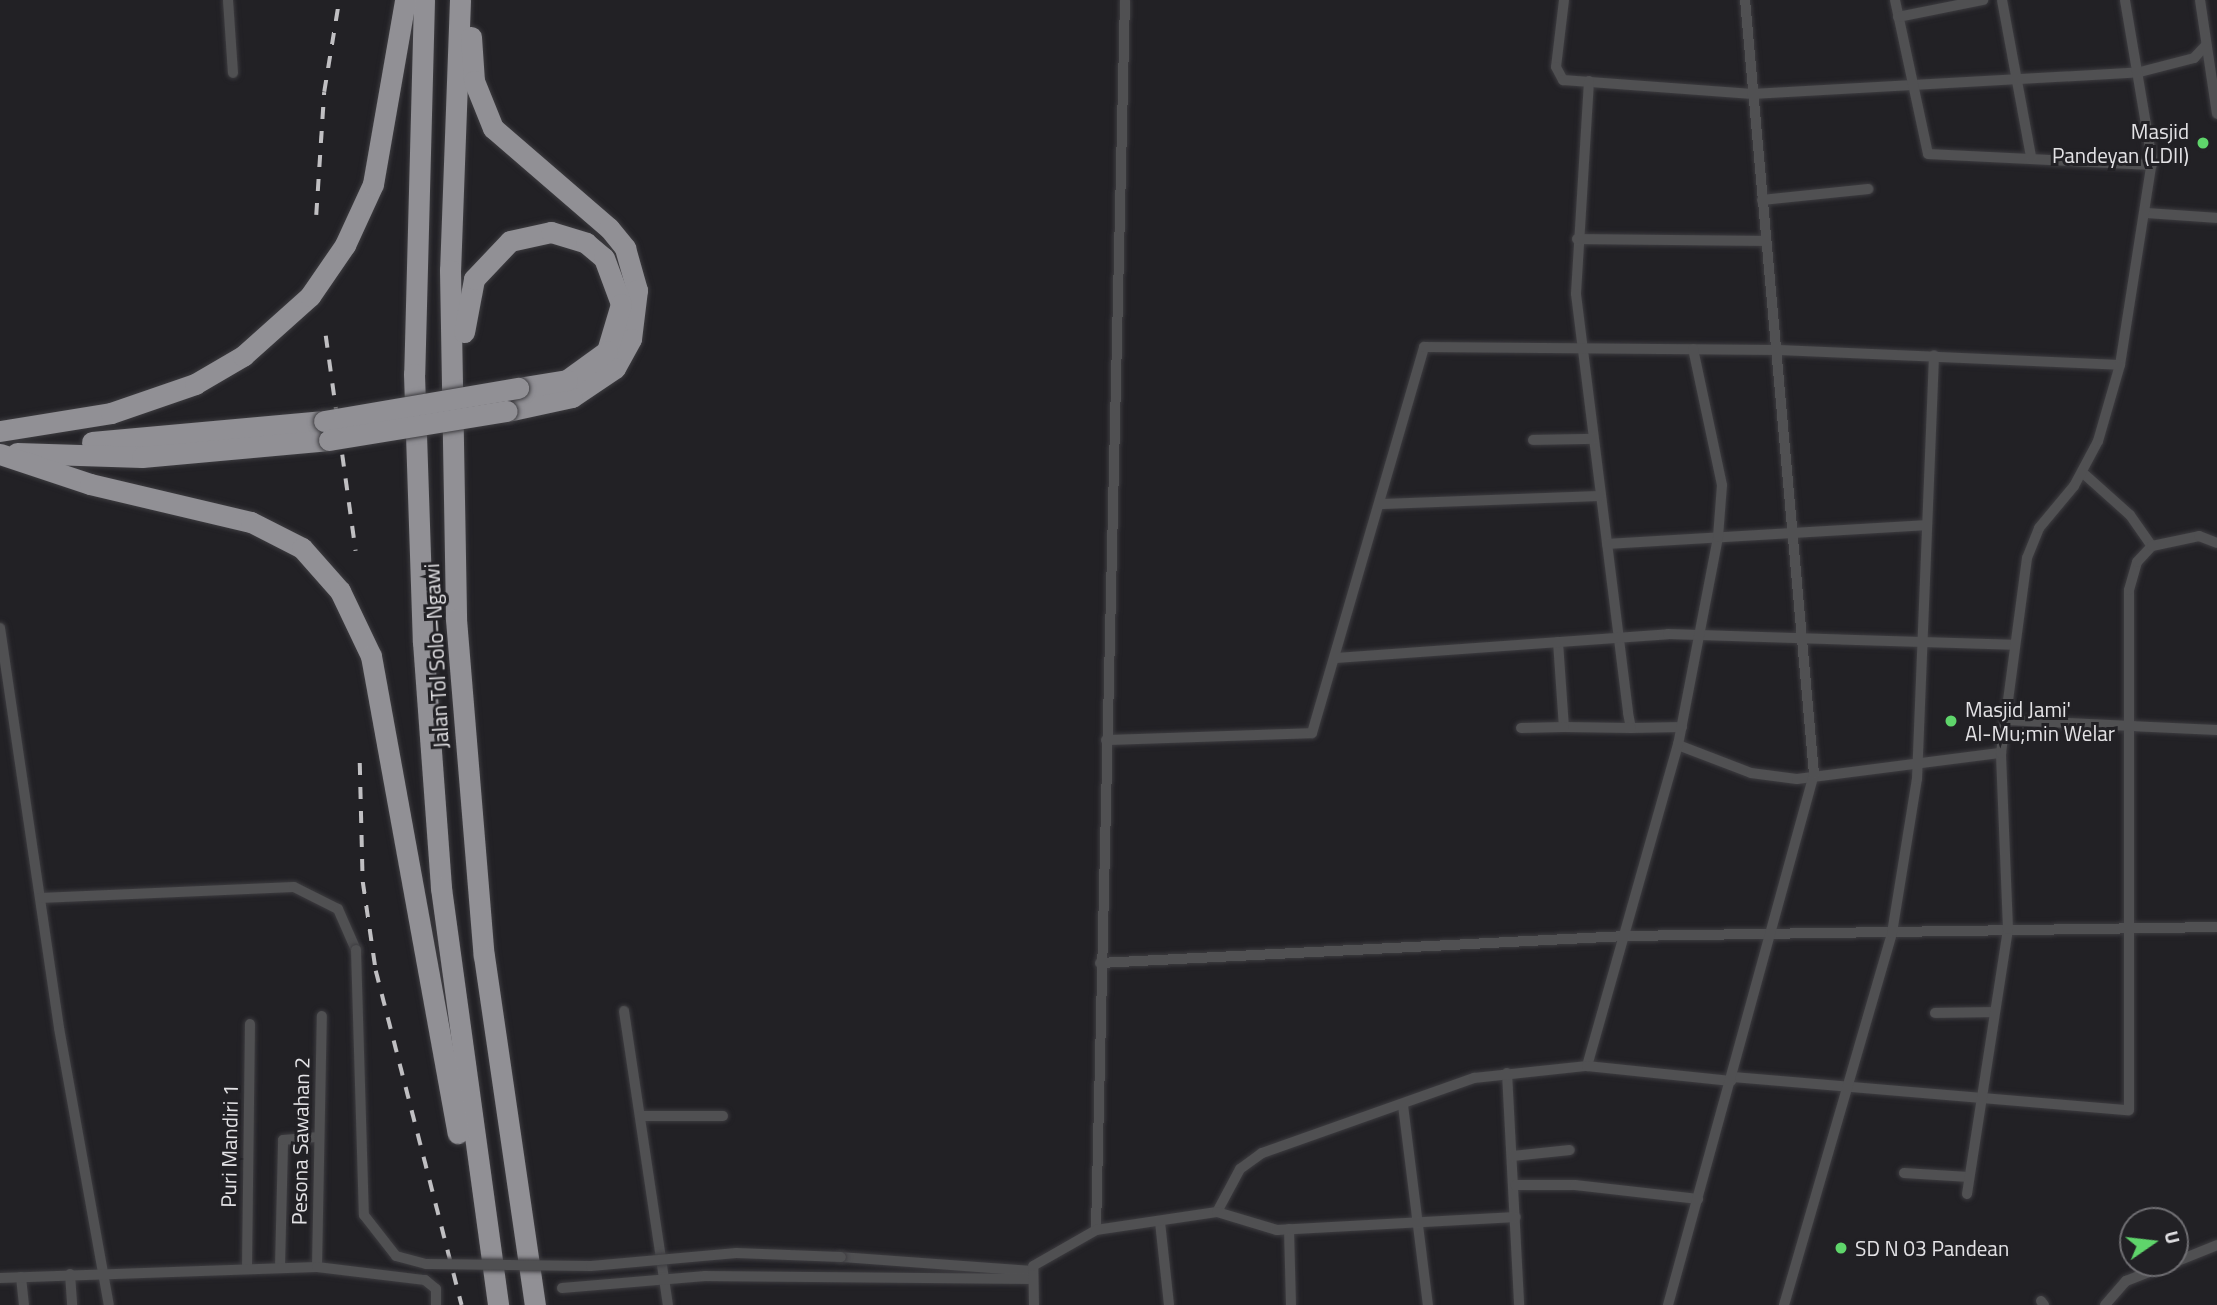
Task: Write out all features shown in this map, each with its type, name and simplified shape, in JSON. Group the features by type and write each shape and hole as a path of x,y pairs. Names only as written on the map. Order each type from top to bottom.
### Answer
{"highway":[{"path":"0,433 111,413 195,384 243,356 310,296 345,245 373,184 405,0"},
{"name":"Jalan Tol Solo–Ngawi","path":"425,0 414,374 423,642 441,888 482,1213 498,1305"},
{"name":"Jalan Tol Solo–Ngawi","path":"460,0 450,270 456,619 484,956 535,1305"},
{"path":"0,453 142,457 327,430 507,411 572,397 615,368 631,339 637,290 625,248 609,228 515,152 489,122 471,65 472,0"},
{"path":"0,433 50,443 125,442 327,430 518,388 582,373 616,336 616,278 595,250 574,237 551,232 510,241 481,265 468,292 463,591 456,619"},
{"path":"0,453 90,484 251,522 302,548 340,591 371,656 457,1130 482,1213"}],"street":[{"path":"228,0 233,72"},
{"path":"1096,1230 1100,963 1125,0"},
{"path":"1564,0 1558,75 1589,81 1752,94 1912,83 2018,82 2140,72 2194,58 2206,45"},
{"path":"1668,1305 1814,774 1796,532 1762,200 1745,0"},
{"path":"1895,0 1929,155 2031,157 2152,165"},
{"path":"1898,17 1983,0"},
{"path":"2002,0 2031,157"},
{"path":"1967,1194 2008,929 2001,753 2013,645 2029,550 2083,473 2120,365 2148,213 2152,165 2140,72 2125,0"},
{"path":"2200,0 2217,114"},
{"path":"1589,81 1577,239 1580,346 1631,728"},
{"path":"1762,200 1868,189"},
{"path":"2148,213 2217,218"},
{"path":"1577,239 1766,241"},
{"path":"1106,740 1306,737 1336,658 1381,504 1421,349 1580,346 1779,350 2120,365"},
{"path":"1587,1066 1678,746 1702,637 1718,537 1722,485 1693,349"},
{"path":"1784,1305 1892,933 1919,764 1923,525 1934,355"},
{"path":"1533,440 1593,439"},
{"path":"2083,473 2130,515 2152,546"},
{"path":"1381,504 1601,496"},
{"path":"1606,544 1923,525"},
{"path":"1217,1212 1240,1169 1262,1153 1403,1105 1447,1085 1507,1073 1587,1066 2129,1110 2132,928 2129,590 2137,562 2152,546 2199,536 2217,544"},
{"path":"0,628 40,898 109,1305"},
{"path":"1336,658 1618,638 1803,637 2013,645"},
{"path":"1558,642 1564,727"},
{"path":"2005,720 2217,730"},
{"path":"1521,728 1682,727"},
{"path":"1678,746 1751,773 1814,774 2001,753"},
{"path":"40,898 293,887 338,909 356,950 363,1215 396,1256 426,1265 591,1266 736,1252 841,1257 1030,1275"},
{"path":"1100,963 1626,936 1770,937 2008,929 2217,927"},
{"path":"624,1011 668,1305"},
{"path":"1935,1013 1994,1012"},
{"name":"Pesona Sawahan 2","path":"317,1267 322,1016"},
{"name":"Puri Mandiri 1","path":"247,1268 250,1024"},
{"path":"1507,1073 1515,1185 1519,1305"},
{"path":"1403,1105 1428,1305"},
{"path":"640,1116 723,1116"},
{"path":"280,1266 285,1138 319,1137"},
{"path":"1513,1156 1570,1150"},
{"path":"1904,1172 1969,1177"},
{"path":"1515,1185 1698,1199"},
{"path":"562,1288 665,1278 1030,1275 1096,1230 1217,1212 1267,1229 1516,1217"},
{"path":"1160,1222 1169,1305"},
{"path":"1289,1229 1292,1305"},
{"path":"2189,1256 2217,1245"},
{"path":"0,1278 102,1272 317,1267 425,1280 436,1289 436,1305"},
{"path":"70,1274 72,1305"},
{"path":"1030,1275 1034,1305"},
{"path":"21,1277 24,1305"},
{"path":"2105,1305 2126,1281 2136,1277"}],"railway":[{"path":"316,215 324,92 339,0"},
{"path":"326,336 356,551"},
{"path":"360,763 363,882 376,971 462,1305"}],"place":[{"name":"Masjid Pandeyan (LDII)","path":"2203,143"},
{"name":"Masjid Jami' Al-Mu;min Welar","path":"1951,721"},
{"name":"SD N 03 Pandean","path":"1841,1248"}]}
